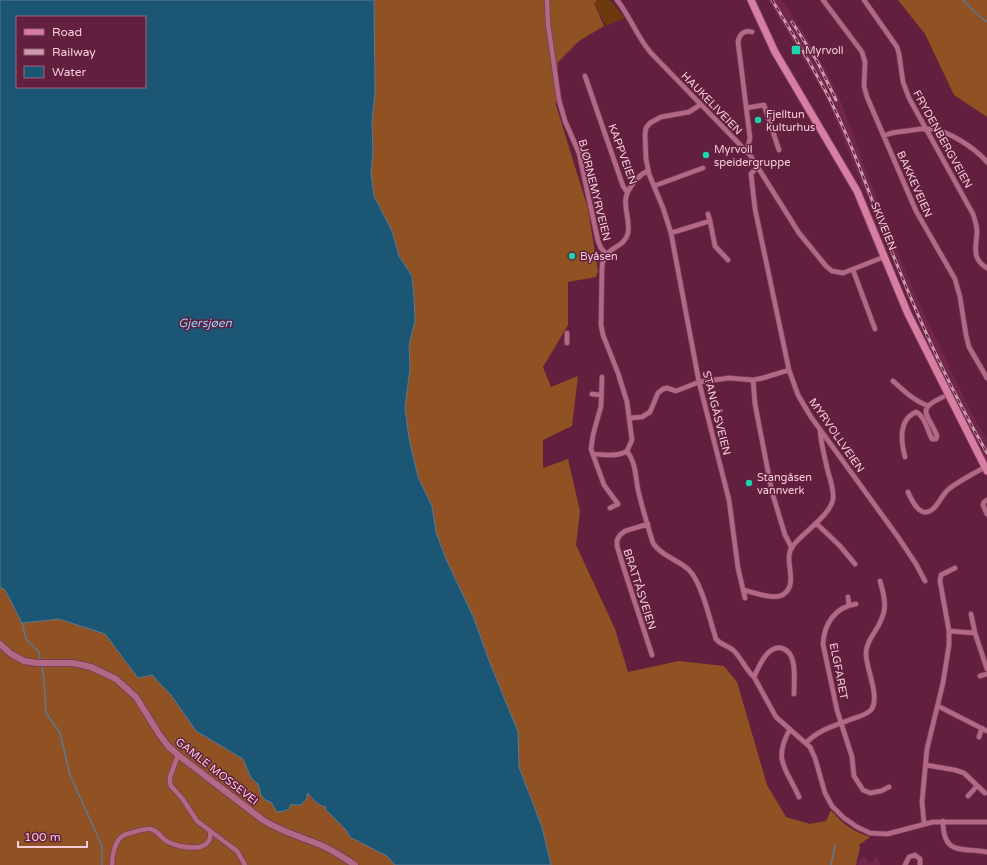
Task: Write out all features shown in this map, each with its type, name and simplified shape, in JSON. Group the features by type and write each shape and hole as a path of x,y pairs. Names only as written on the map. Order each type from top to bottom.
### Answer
{"main road":[{"name":"SKIVEIEN","path":"751,0 775,52 857,191 900,297 918,336 986,469"},
{"name":"GAMLE MOSSEVEI","path":"0,644 11,654 24,660 37,663 73,663 91,667 116,679 136,698 159,734 178,755 263,820 278,829 324,846 340,854 355,865"}],"street":[{"name":"BJØRNEMYRVEIEN","path":"547,0 548,24 560,106 577,148 598,241 606,254 602,267 601,325 603,335 623,388 630,418 632,440 627,451"},
{"name":"HAUKELIVEIEN","path":"617,0 647,49 750,155 799,233 826,266 837,273 843,273 884,257"},
{"name":"BAKKEVEIEN","path":"823,0 862,52 865,62 863,80 865,91 916,211 955,279 960,297 963,322 969,347 987,378"},
{"name":"FRYDENBERGVEIEN","path":"864,0 898,49 905,89 925,129 973,214 977,231 975,251 978,260 987,268"},
{"path":"745,149 750,138 738,42 742,33 747,31 752,32"},
{"name":"KAPPVEIEN","path":"586,76 623,186 627,192 625,198 628,227 627,236 622,242 606,254"},
{"name":"STANGÅSVEIEN","path":"700,105 691,111 658,118 650,123 646,128 645,134 648,171 671,233 699,382 729,500 738,568 745,598"},
{"path":"746,108 764,105 779,150"},
{"path":"884,136 893,133 925,129 937,130 951,136 978,154 987,162"},
{"name":"MYRVOLLVEIEN","path":"757,167 751,174 755,209 789,370 798,395 820,430 898,537 916,564 925,581"},
{"path":"654,186 703,168"},
{"path":"627,192 642,174 648,171"},
{"path":"708,214 716,246 728,260"},
{"path":"671,233 710,221"},
{"path":"853,270 875,329"},
{"path":"567,333 567,343"},
{"path":"630,418 642,417 650,412 658,393 663,389 667,388 676,391 699,382 729,378 753,380 789,370"},
{"path":"602,378 601,406 591,449 604,485 618,504 610,508"},
{"path":"753,380 755,404 772,492 785,535 792,548"},
{"path":"892,381 917,402 928,406"},
{"path":"592,394 601,395"},
{"path":"905,457 901,442 905,423 914,412 920,414 932,439 935,440 937,437 935,429 927,415 928,406 931,402 943,397"},
{"path":"743,590 771,596 779,596 786,593 790,584 790,558 792,548 832,504 833,489 821,441 820,430"},
{"path":"593,454 618,455 627,451 632,457 635,465 639,493 653,543 657,548 683,565 695,578 716,639 733,650 741,658 750,673 754,676 776,717 806,743 814,758 822,786 828,800 837,812 850,823 863,830 877,834 891,834 924,823 944,821 987,822"},
{"name":"SKIVEIEN","path":"908,492 917,509 921,511 929,511 949,489 986,469"},
{"path":"987,500 983,505 987,514"},
{"path":"816,522 855,564"},
{"name":"BRATTÅSVEIEN","path":"648,524 620,534 617,540 617,546 652,655"},
{"path":"924,823 922,802 927,749 948,659 949,631 940,581 941,575 955,568"},
{"path":"806,743 824,730 865,714 874,704 873,689 866,652 868,644 880,624 885,609 886,601 880,581"},
{"path":"876,589 882,588"},
{"path":"848,598 849,605 856,604"},
{"name":"ELGFARET","path":"849,605 834,614 823,636 823,644 837,710 852,757 854,776 863,790 870,793 881,791"},
{"path":"971,614 975,634 987,669"},
{"path":"949,631 975,634"},
{"path":"754,676 768,653 775,648 783,649 790,654 792,660 794,694"},
{"path":"980,676 987,674"},
{"path":"938,706 987,730"},
{"path":"980,737 982,728"},
{"path":"790,729 782,744 782,757 789,778 800,797"},
{"path":"178,755 170,777 171,786 182,798 197,821 237,851 245,865"},
{"path":"926,765 964,773 985,793"},
{"path":"968,796 977,786"},
{"path":"885,796 881,791 889,787"},
{"path":"944,821 946,838 954,847 966,851 987,852"},
{"path":"112,865 117,842 120,837 124,835 149,829 154,830 168,842 192,848 204,845 208,842 211,837 210,832"},
{"path":"905,865 909,857 914,855 920,859 920,865"}],"shaded area":[{"path":"374,0 598,0 594,3 604,26 579,41 558,62 556,105 588,209 598,271 596,277 568,282 568,325 543,367 551,387 578,376 572,426 543,440 543,468 568,459 580,511 576,545 615,629 628,672 679,661 724,666 737,682 767,785 786,817 810,824 826,821 831,810 848,826 870,837 859,845 860,848 856,865 551,865 541,824 519,767 518,732 473,616 446,559 436,532 432,506 418,477 409,438 405,408 410,368 409,345 415,321 412,276 399,256 392,231 374,196 371,173 373,151 372,123 375,91"},
{"path":"599,0 610,0 625,18 606,26 594,3"},
{"path":"768,0 782,0 809,41 830,78 841,102 888,228 916,296 965,400 987,441 987,461 921,329 827,99"},
{"path":"898,0 987,0 987,117 954,95 925,34"},
{"path":"0,587 5,590 22,623 59,619 105,634 138,678 152,675 171,695 196,731 243,759 251,778 258,784 265,800 271,802 274,807 302,803 307,798 308,793 311,798 327,807 326,811 346,830 350,837 387,856 395,865 0,865"},
{"path":"865,856 868,863 873,861 875,857 878,859 880,865 857,865 859,860"}],"water":[{"name":"Gjersjøen","path":"0,0 374,0 375,91 372,122 373,151 371,173 374,196 392,231 399,256 412,276 415,321 409,345 410,368 405,408 409,438 418,477 432,506 436,532 446,559 473,616 518,732 519,767 542,827 551,865 395,865 387,856 350,837 346,830 325,809 326,807 316,802 308,793 307,798 301,805 291,804 289,809 277,812 271,802 265,800 261,795 258,784 251,778 243,759 196,731 171,695 152,675 138,678 105,634 59,619 22,623 5,590 0,587"}],"waterway":[{"path":"963,0 987,22"},
{"path":"22,623 26,639 39,652 40,659"},
{"path":"42,667 46,713 60,733 70,775 102,846 102,865"},
{"path":"831,865 835,845"}],"railway":[{"path":"772,0 813,68 835,110 852,147 888,243 927,335 962,407 987,453"},
{"path":"792,22 817,61 836,100"}],"place":[{"name":"Myrvoll","path":"796,50"},
{"name":"Fjelltun kulturhus","path":"758,120"},
{"name":"Myrvoll speidergruppe","path":"706,155"},
{"name":"Byåsen","path":"572,256"},
{"name":"Stangåsen vannverk","path":"749,483"}]}
